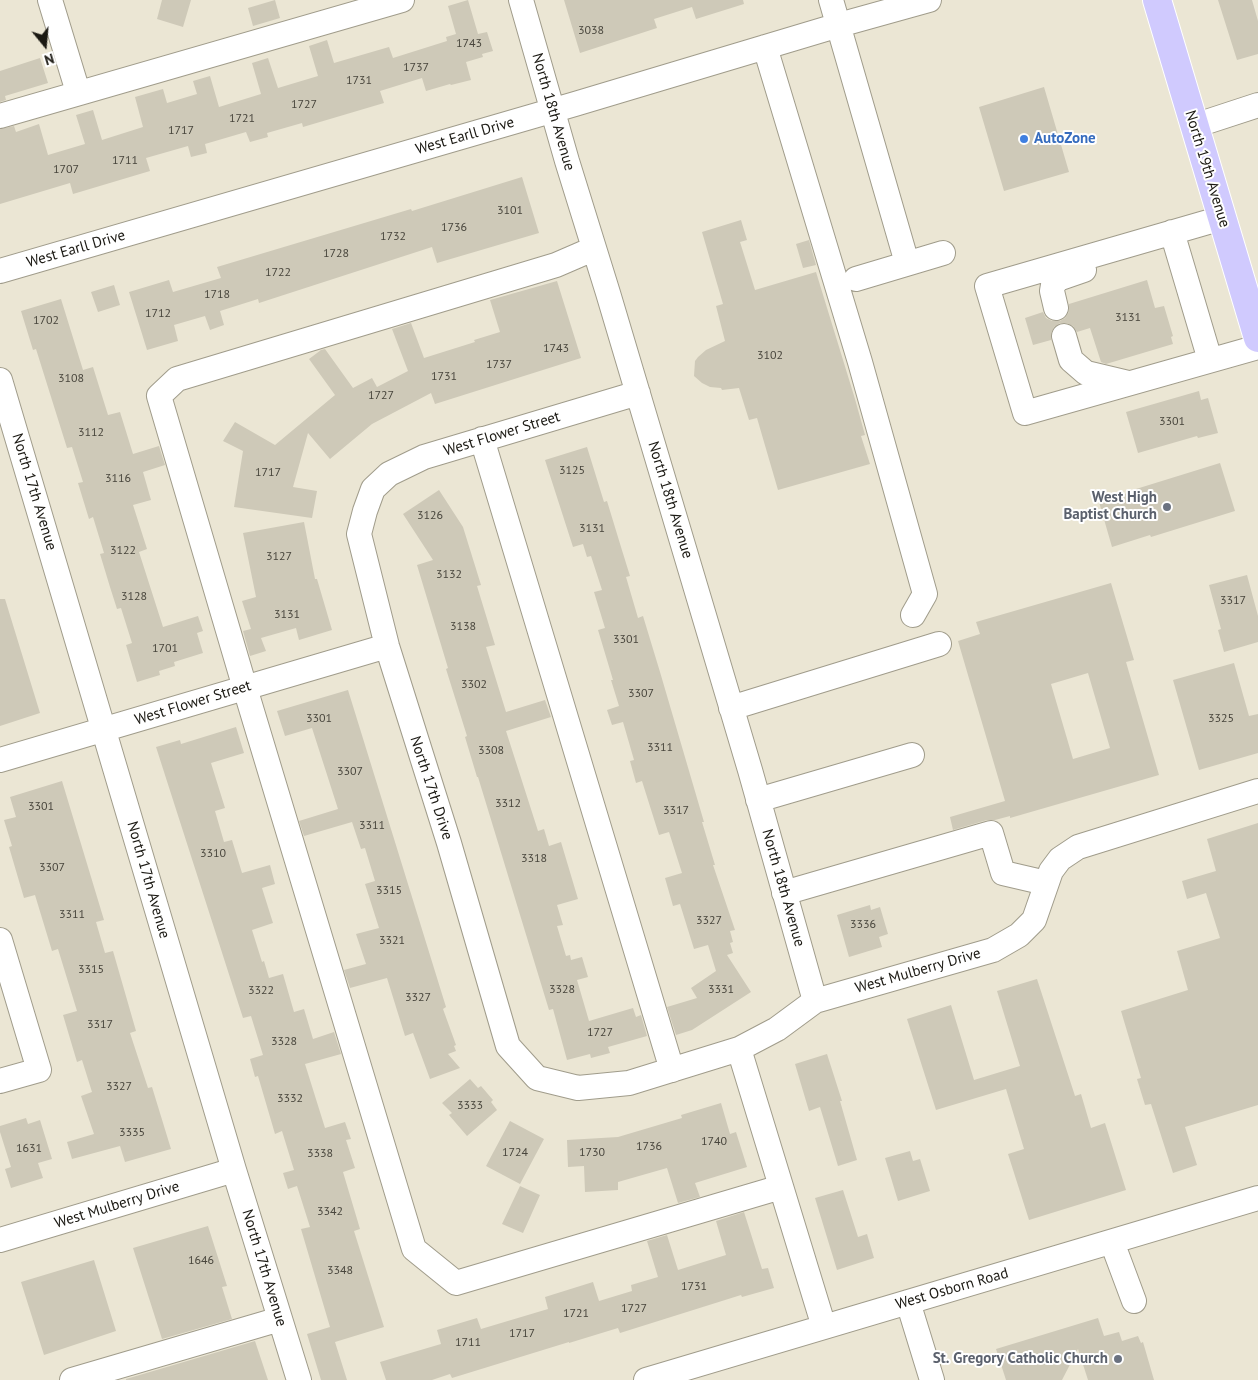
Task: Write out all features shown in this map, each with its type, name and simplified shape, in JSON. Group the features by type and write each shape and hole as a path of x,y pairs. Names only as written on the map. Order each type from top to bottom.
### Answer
{"main road":[{"name":"North 19th Avenue","path":"1157,0 1258,338"}],"street":[{"path":"50,0 78,92"},
{"path":"0,116 402,0"},
{"name":"North 18th Avenue","path":"521,0 593,249 638,393 731,708 815,1001"},
{"path":"831,0 907,263"},
{"name":"West Earll Drive","path":"0,271 929,0"},
{"path":"765,47 862,372 925,594 913,615"},
{"path":"1194,126 1258,105"},
{"path":"1222,218 987,286 1025,413 1258,347"},
{"path":"1172,232 1210,360"},
{"path":"1056,308 1052,291 1053,285 1058,279 1112,261 1118,247"},
{"path":"593,249 556,265 177,380 159,396 414,1249 456,1283 781,1187"},
{"path":"856,279 943,253"},
{"path":"1064,336 1071,360 1086,372 1130,383"},
{"name":"North 17th Avenue","path":"0,380 234,1170 299,1380"},
{"name":"West Flower Street","path":"373,489 389,474 424,457 638,393"},
{"path":"482,439 672,1070"},
{"name":"North 17th Drive","path":"373,489 359,534 386,646 449,843 508,1046 536,1078"},
{"path":"731,708 940,644"},
{"name":"West Flower Street","path":"0,760 386,646"},
{"path":"758,800 912,755"},
{"name":"West Mulberry Drive","path":"536,1078 578,1088 629,1083 739,1049 777,1029 815,1001 993,950 1019,935 1034,920 1051,871 1060,859 1078,847 1258,791"},
{"path":"784,893 991,834 1003,873 1046,883"},
{"path":"0,940 39,1070 0,1081"},
{"path":"739,1049 824,1326"},
{"name":"West Mulberry Drive","path":"0,1240 234,1170"},
{"name":"West Osborn Road","path":"646,1380 1258,1198"},
{"path":"1112,1242 1134,1301"},
{"path":"908,1302 932,1380"},
{"path":"72,1380 280,1319"}],"building":[{"path":"162,0 191,0 183,27 157,19"},
{"path":"275,0 280,18 253,26 248,8"},
{"path":"468,0 478,34 487,32 493,51 482,54 483,57 466,62 471,80 426,91 422,78 380,91 384,103 303,127 302,123 267,133 268,137 250,142 246,132 205,144 207,153 191,157 188,146 146,158 150,171 73,194 70,183 0,204 0,129 14,126 16,132 39,124 48,155 85,144 76,115 93,110 102,140 143,127 135,97 163,89 167,103 197,94 193,81 210,76 219,107 261,94 252,63 268,58 278,88 318,76 309,46 327,40 334,63 389,47 393,58 447,41 446,37 456,34 448,6"},
{"path":"564,0 743,0 744,4 696,19 692,7 654,19 657,28 580,53"},
{"path":"1218,0 1252,0 1258,21 1258,54 1237,60"},
{"path":"40,58 48,83 5,96 6,100 0,102 0,71"},
{"name":"AutoZone","path":"1044,87 1069,172 1004,191 979,107"},
{"path":"522,177 539,233 437,263 432,247 259,303 258,299 220,311 224,325 210,330 205,316 174,325 178,341 147,350 129,292 169,280 173,292 221,278 217,267"},
{"path":"741,220 747,240 740,242 755,290 816,272 855,399 865,435 861,436 870,464 778,490 757,418 749,420 739,388 722,390 721,388 710,387 694,376 695,361 698,357 706,350 725,341 716,306 723,304 702,232"},
{"path":"809,240 816,265 803,268 796,244"},
{"path":"1147,280 1155,308 1164,306 1173,336 1171,337 1173,344 1106,364 1101,362 1090,328 1077,332 1073,326 1067,323 1060,323 1054,327 1051,333 1051,340 1033,345 1025,318 1043,312 1046,318 1052,321 1060,321 1069,312 1069,304"},
{"path":"557,281 581,358 435,404 431,393 372,424 330,459 308,433 293,487 317,491 312,518 234,507 243,451 223,441 235,422 275,445 335,395 309,359 321,350 325,349 353,388 372,378 377,387 408,371 392,329 411,323 424,358 500,332 490,300"},
{"path":"114,285 120,305 98,312 91,292"},
{"path":"61,299 83,370 93,367 108,415 120,412 133,454 159,446 165,465 143,472 151,500 133,505 147,549 139,552 163,627 198,616 203,631 197,633 203,653 174,662 175,666 159,671 160,675 137,682 126,645 132,643 121,608 117,609 100,554 104,553 93,517 89,519 78,483 83,482 72,447 67,448 36,349 33,350 21,311"},
{"path":"1199,391 1201,400 1208,398 1218,433 1198,438 1197,436 1138,453 1126,412"},
{"path":"587,447 604,502 607,501 630,576 626,577 638,618 643,616 704,822 702,822 715,865 713,865 735,930 730,931 733,942 730,943 733,953 727,955 751,992 692,1030 676,1035 667,1007 697,998 691,988 716,971 708,945 694,949 680,904 673,906 665,878 682,873 669,832 659,835 642,781 636,783 630,761 634,760 623,722 612,725 607,710 619,706 598,630 605,628 594,592 602,590 591,556 587,557 583,544 573,547 545,460"},
{"name":"West High Baptist Church","path":"1220,463 1235,511 1112,547 1099,502"},
{"path":"439,490 463,527 481,585 477,586 495,645 486,647 506,712 545,700 551,717 506,731 538,831 544,829 549,846 561,842 578,899 557,905 563,925 557,926 566,956 570,955 571,960 582,957 588,977 577,980 589,1021 633,1008 636,1017 641,1015 647,1036 608,1047 610,1053 591,1058 590,1054 567,1060 553,1009 549,1010 477,777 465,737 467,736 446,669 448,668 417,565 433,560 403,514"},
{"path":"304,522 315,579 317,579 332,630 299,640 296,628 261,638 266,651 250,656 243,631 251,629 242,601 256,597 243,533"},
{"path":"1247,575 1258,616 1258,642 1224,652 1218,630 1221,629 1209,585"},
{"path":"1111,583 1134,660 1126,662 1159,775 1010,818 1010,816 987,820 953,830 950,817 1005,801 958,641 980,634 976,622","holes":["1088,673 1110,748 1073,759 1051,684"]},
{"path":"0,599 5,599 40,713 0,726"},
{"path":"1234,663 1249,716 1258,714 1258,753 1199,770 1173,680"},
{"path":"348,690 446,1007 443,1009 456,1045 454,1046 456,1051 448,1054 460,1068 430,1079 413,1033 405,1036 387,978 350,988 344,970 366,964 356,934 379,928 365,884 375,881 365,848 361,849 352,822 304,836 299,821 338,809 312,728 285,736 277,711"},
{"path":"236,727 244,753 211,763 225,808 215,811 224,842 232,840 242,873 270,865 275,884 262,888 273,923 252,930 262,962 264,961 269,978 283,974 294,1012 304,1009 313,1039 334,1032 341,1054 305,1064 325,1128 345,1122 351,1139 346,1140 355,1168 343,1172 360,1229 354,1231 384,1327 335,1342 347,1380 321,1380 307,1334 330,1327 301,1229 310,1227 297,1186 288,1189 283,1173 294,1170 282,1131 275,1134 258,1076 255,1077 250,1059 263,1055 251,1016 243,1018 156,747 180,740 181,744"},
{"path":"62,781 104,920 96,922 105,953 113,951 136,1031 130,1033 148,1088 152,1087 171,1149 125,1162 120,1146 72,1159 67,1142 94,1134 81,1096 92,1092 82,1060 77,1062 63,1015 77,1011 58,949 52,951 35,895 24,898 9,847 12,846 4,820 16,817 10,797"},
{"path":"1258,823 1258,1105 1185,1127 1197,1165 1173,1173 1151,1104 1145,1105 1137,1079 1141,1078 1121,1011 1188,990 1177,951 1220,938 1206,893 1187,899 1182,881 1216,871 1207,839"},
{"path":"870,905 871,910 880,907 888,934 879,937 882,947 849,957 837,915"},
{"path":"1037,979 1075,1096 1081,1094 1091,1128 1105,1123 1126,1190 1029,1220 1008,1154 1024,1149 1006,1089 936,1110 907,1019 951,1005 974,1080 1020,1066 997,991"},
{"path":"827,1054 842,1101 840,1101 857,1160 838,1166 820,1107 809,1111 795,1064"},
{"path":"470,1079 478,1088 481,1086 493,1100 491,1102 497,1110 467,1136 449,1115 452,1113 442,1103"},
{"path":"721,1103 730,1134 736,1132 747,1167 695,1183 700,1197 678,1203 667,1168 618,1182 618,1190 585,1192 584,1166 568,1167 567,1140 618,1137 682,1118 681,1115"},
{"path":"26,1118 28,1124 40,1120 52,1159 38,1163 43,1178 11,1188 5,1169 11,1167 0,1132 0,1126"},
{"path":"510,1121 544,1139 520,1184 486,1166"},
{"path":"910,1151 913,1161 920,1159 930,1191 898,1201 885,1158"},
{"path":"520,1186 540,1195 523,1233 502,1224"},
{"path":"843,1190 858,1237 867,1234 874,1258 837,1270 815,1198"},
{"path":"744,1212 762,1269 768,1268 774,1288 742,1297 741,1295 620,1333 618,1328 452,1378 450,1374 432,1380 386,1380 380,1362 441,1344 437,1330 477,1318 481,1329 548,1309 545,1297 593,1282 599,1301 632,1291 631,1285 658,1277 647,1241 667,1235 678,1270 726,1255 716,1221"},
{"path":"208,1226 227,1286 222,1287 232,1319 162,1339 133,1248"},
{"path":"94,1260 116,1331 44,1355 21,1282"},
{"path":"1098,1318 1104,1336 1119,1332 1122,1341 1138,1336 1141,1343 1143,1342 1154,1380 1088,1380 1078,1349 1062,1380 1006,1380 996,1349"},
{"path":"255,1341 268,1380 126,1380 126,1379"}],"place":[{"name":"AutoZone","path":"1024,139"},
{"name":"West High Baptist Church","path":"1167,507"},
{"name":"St. Gregory Catholic Church","path":"1118,1359"}]}
